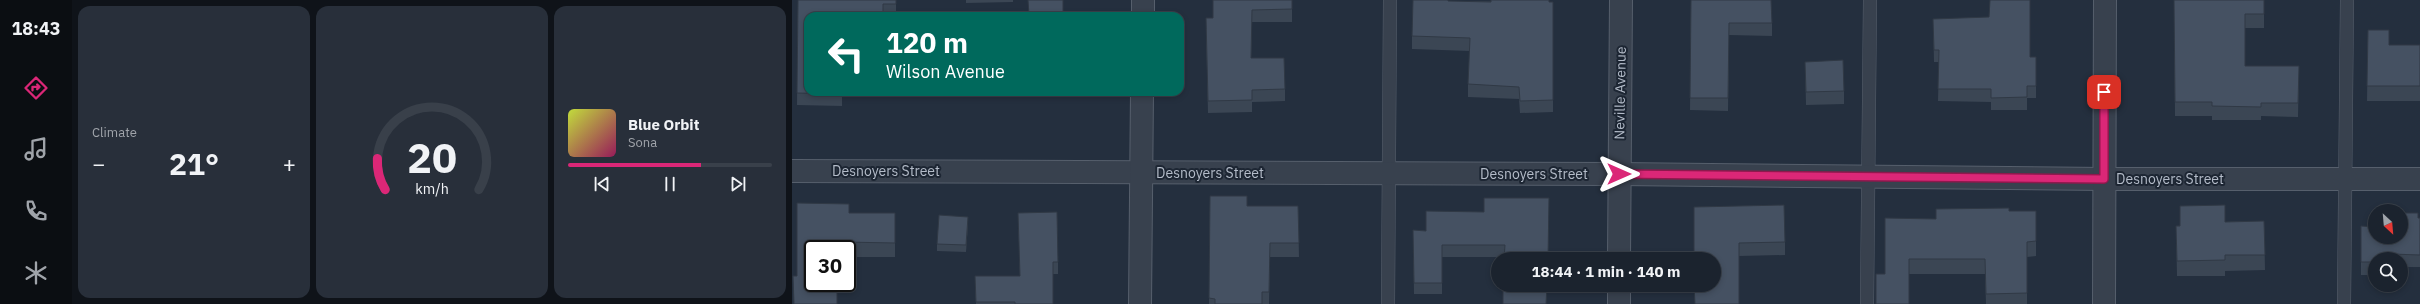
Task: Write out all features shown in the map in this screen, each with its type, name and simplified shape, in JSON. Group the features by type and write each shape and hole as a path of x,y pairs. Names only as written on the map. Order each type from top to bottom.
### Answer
{"street":[{"path":"1143,0 1143,12"},
{"name":"Neville Avenue","path":"1619,252 1621,0"},
{"path":"2104,304 2105,0"},
{"path":"1140,304 1142,96"},
{"name":"Desnoyers Street","path":"792,171 1619,174 2104,179 2420,179"},
{"path":"1619,292 1619,304"}],"lane":[{"path":"1388,304 1390,0"},
{"path":"1867,304 1867,177 1870,0"},
{"path":"2344,304 2347,0"}],"building":[{"path":"798,0 896,0 896,4 883,4 883,12 804,12 804,93 797,93"},
{"path":"1028,0 1063,0 1063,12 1029,12"},
{"path":"1213,0 1292,0 1292,9 1252,10 1251,58 1284,58 1285,89 1252,90 1252,100 1208,101 1206,18 1213,18"},
{"path":"1413,0 1491,2 1491,0 1549,0 1549,2 1553,2 1553,100 1520,101 1519,87 1468,84 1470,38 1412,36"},
{"path":"1691,0 1771,0 1772,23 1729,23 1728,98 1690,98"},
{"path":"1990,0 2030,0 2030,57 2036,57 2036,86 2027,86 2027,97 1991,98 1991,89 1938,89 1939,50 1934,50 1933,19 1989,17"},
{"path":"2174,0 2264,0 2264,14 2245,14 2245,66 2299,66 2298,103 2261,103 2261,107 2212,106 2212,102 2175,102"},
{"path":"2368,30 2389,30 2389,45 2420,45 2420,86 2367,86"},
{"path":"1843,60 1844,91 1806,92 1805,62"},
{"path":"1210,196 1247,196 1247,206 1298,206 1299,243 1270,243 1269,292 1262,292 1262,304 1215,304 1215,299 1209,298"},
{"path":"1484,198 1549,198 1548,252 1504,252 1505,245 1442,245 1442,283 1414,283 1413,230 1426,231 1426,211 1484,212"},
{"path":"797,203 849,204 849,213 895,213 895,243 856,242 856,240 804,240 804,292 837,292 837,304 794,304 793,276 797,276"},
{"path":"1784,205 1785,242 1739,243 1739,304 1695,304 1694,292 1721,292 1721,252 1694,252 1694,207"},
{"path":"2225,205 2225,222 2264,221 2265,255 2225,255 2225,260 2177,261 2176,226 2180,226 2180,206"},
{"path":"2009,208 2009,211 2036,211 2036,241 2027,242 2027,293 1986,294 1985,259 1909,259 1909,304 1876,304 1876,274 1885,274 1885,218 1936,219 1936,209"},
{"path":"1057,212 1058,262 1053,262 1053,304 976,302 975,276 1020,276 1018,213"},
{"path":"2408,213 2418,213 2418,218 2420,218 2420,255 2408,255 2408,252 2368,252 2368,262 2361,262 2361,226 2368,226 2368,244 2408,244"},
{"path":"939,215 968,217 966,245 937,244"},
{"path":"1503,292 1547,292 1546,304 1503,304"}],"route":[{"path":"1619,174 2104,179 2104,92"}]}
